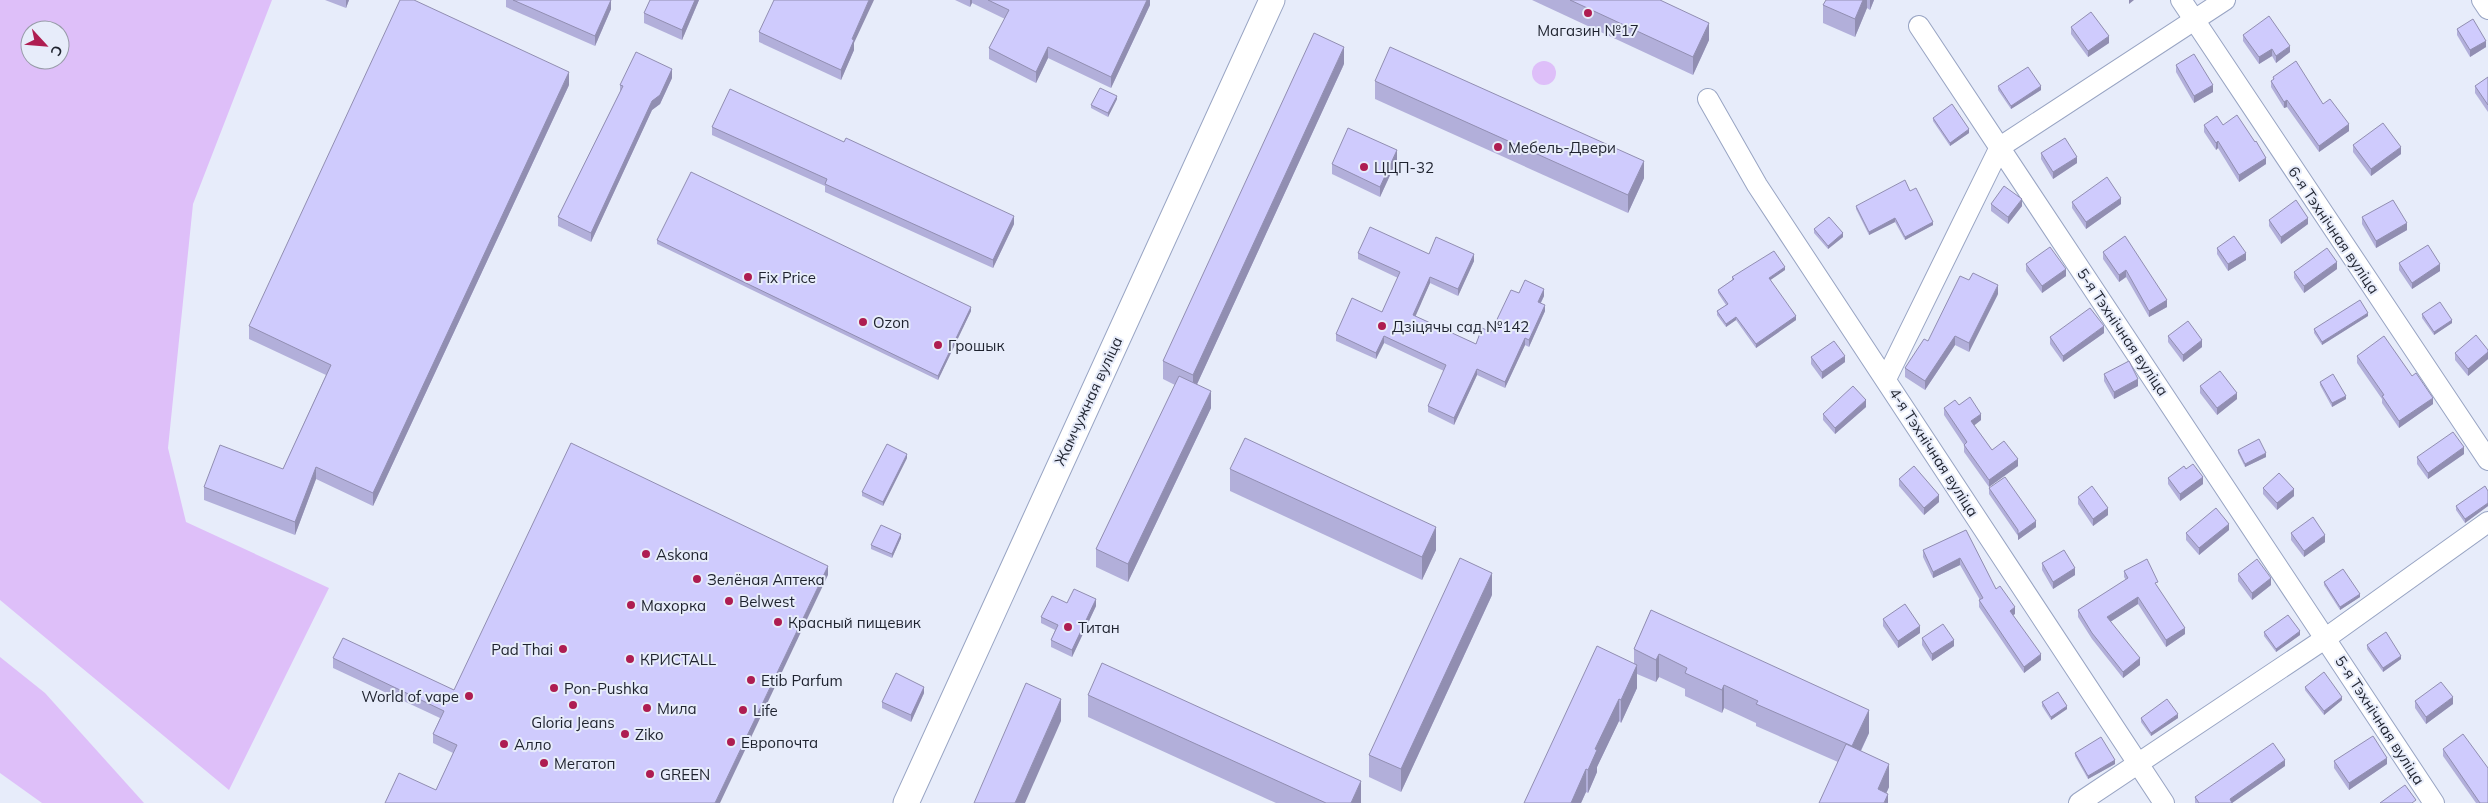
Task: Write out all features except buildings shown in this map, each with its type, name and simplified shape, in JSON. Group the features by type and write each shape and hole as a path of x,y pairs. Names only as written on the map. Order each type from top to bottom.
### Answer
{"main road":[{"name":"Жамчужная вуліца","path":"906,803 1272,0"}],"street":[{"name":"6-я Тэхнічная вуліца","path":"2181,0 2488,460"},
{"path":"1886,379 2000,147 2225,0"},
{"path":"2482,0 2488,9"},
{"name":"5-я Тэхнічная вуліца","path":"1919,26 2434,803"},
{"name":"4-я Тэхнічная вуліца","path":"1708,100 1757,185 2164,803"},
{"path":"2079,803 2326,638 2488,522"}],"shaded area":[{"path":"0,0 272,0 193,204 168,448 186,522 329,588 229,790 0,600"},
{"path":"1544,61 1553,64 1556,73 1553,82 1544,85 1535,82 1532,73 1535,64"},
{"path":"0,657 45,693 144,803 42,803 0,773"}],"place":[{"name":"Магазин №17","path":"1588,13"},
{"name":"Мебель-Двери","path":"1498,147"},
{"name":"ЦЦП-32","path":"1364,167"},
{"name":"Fix Price","path":"748,277"},
{"name":"Ozon","path":"863,322"},
{"name":"Дзіцячы сад №142","path":"1382,326"},
{"name":"Грошык","path":"938,345"},
{"name":"Askona","path":"646,554"},
{"name":"Зелёная Аптека","path":"697,579"},
{"name":"Belwest","path":"729,601"},
{"name":"Махорка","path":"631,605"},
{"name":"Красный пищевик","path":"778,622"},
{"name":"Титан","path":"1068,627"},
{"name":"Pad Thai","path":"563,649"},
{"name":"КРИСТАLL","path":"630,659"},
{"name":"Etib Parfum","path":"751,680"},
{"name":"Pon-Pushka","path":"554,688"},
{"name":"World of vape","path":"469,696"},
{"name":"Gloria Jeans","path":"573,705"},
{"name":"Мила","path":"647,708"},
{"name":"Life","path":"743,710"},
{"name":"Ziko","path":"625,734"},
{"name":"Европочта","path":"731,742"},
{"name":"Алло","path":"504,744"},
{"name":"Мегатоп","path":"544,763"},
{"name":"GREEN","path":"650,774"}]}
